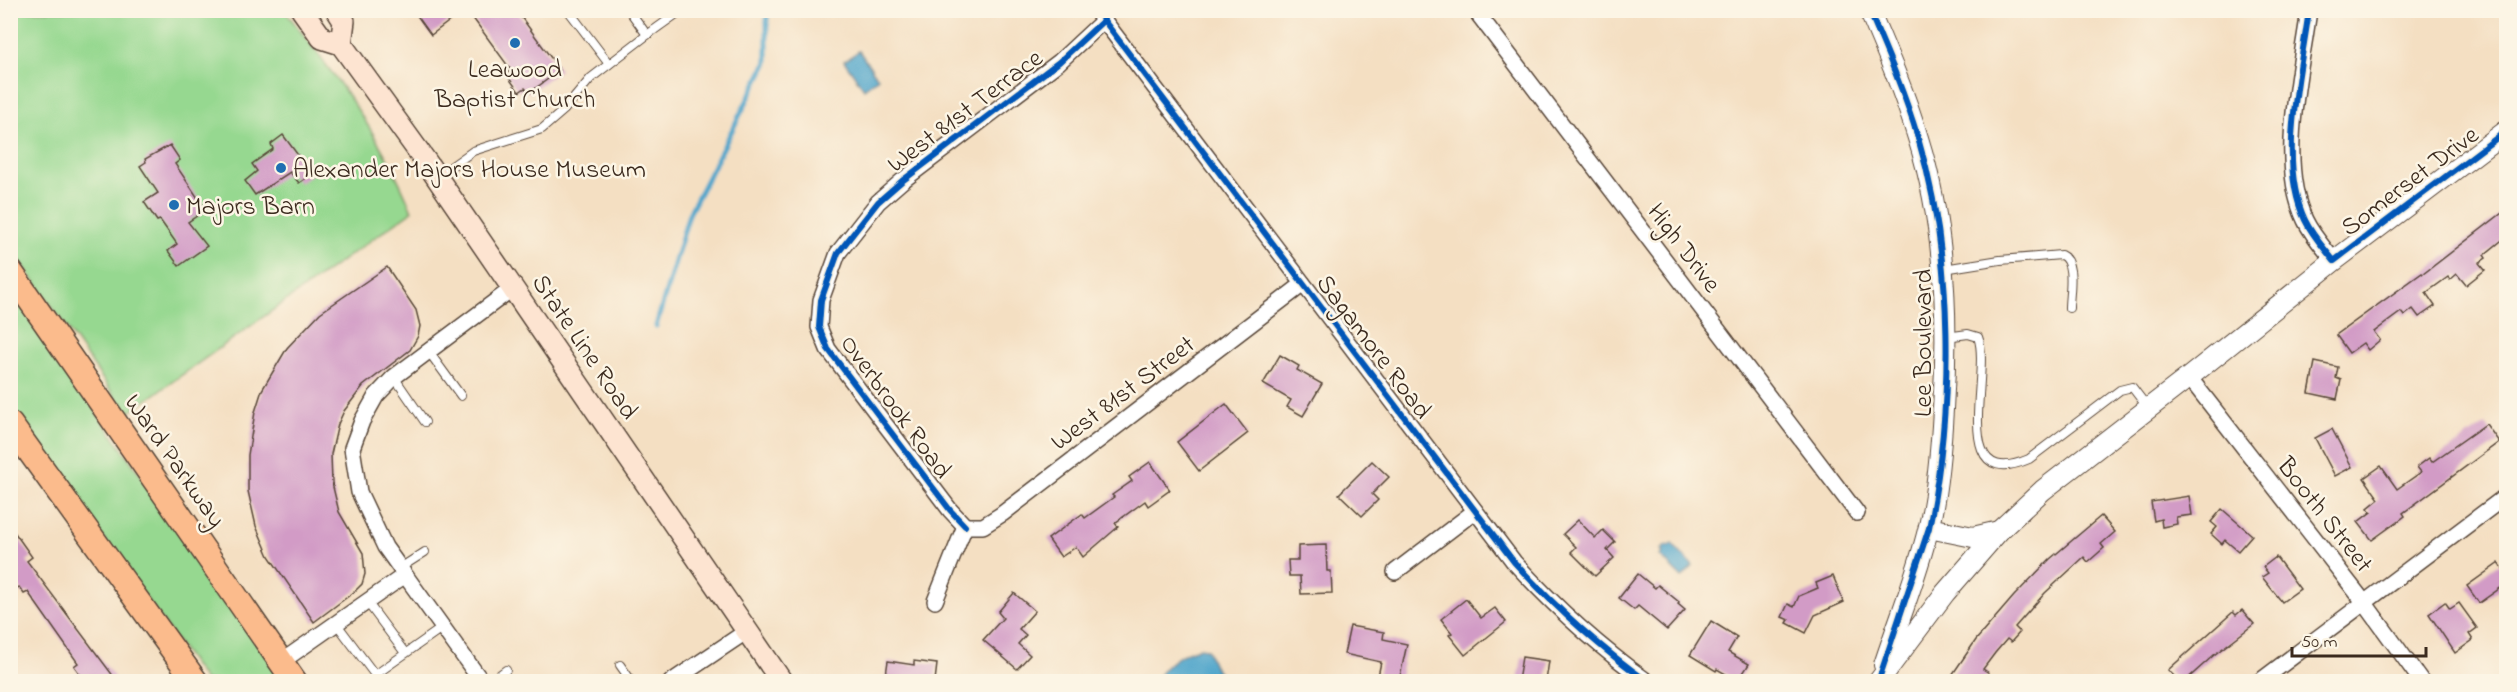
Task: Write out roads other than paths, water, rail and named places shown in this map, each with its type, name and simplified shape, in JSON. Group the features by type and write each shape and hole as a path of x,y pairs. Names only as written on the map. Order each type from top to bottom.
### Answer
{"main road":[{"name":"State Line Road","path":"302,10 322,38 341,44 437,177 782,681"},
{"path":"337,10 344,21 341,44"},
{"name":"Ward Parkway","path":"10,271 296,681"},
{"path":"10,424 196,681"}],"street":[{"name":"High Drive","path":"1475,10 1857,513"},
{"name":"Lee Boulevard","path":"1869,10 1895,70 1918,139 1933,197 1942,269 1945,337 1942,427 1934,503 1929,528 1879,680"},
{"path":"2309,10 2293,126 2291,159 2297,199 2305,220 2334,261"},
{"name":"Sagamore Road","path":"1100,15 1514,562 1557,609 1639,679"},
{"name":"West 81st Terrace","path":"821,300 838,253 878,202 902,181 1059,62 1100,15"},
{"name":"Somerset Drive","path":"1879,680 1945,593 1999,531 2050,484 2334,261 2506,131"},
{"name":"West 81st Street","path":"965,526 983,526 1002,514 1303,284"},
{"path":"482,681 385,547 359,492 352,448 362,421 376,396 394,377 513,288"},
{"name":"Overbrook Road","path":"821,300 819,327 828,349 950,510 965,526"},
{"name":"Booth Street","path":"2189,377 2364,602 2422,681"},
{"path":"2259,681 2506,496"},
{"path":"1395,572 1476,511"},
{"path":"935,601 965,526"},
{"path":"1929,528 1972,537 1999,531"},
{"path":"281,662 367,602 403,571"},
{"path":"671,681 747,631"}],"lane":[{"path":"568,10 609,64"},
{"path":"629,10 647,35"},
{"path":"437,177 473,151 542,129 564,110 591,78 682,10"},
{"path":"1942,269 2000,260 2061,255 2067,257 2070,265 2069,308"},
{"path":"1945,337 1968,334 1978,337 1982,346 1978,392 1980,448 1987,459 1998,465 2014,465 2029,459 2120,390 2132,387 2148,408"},
{"path":"429,352 461,396"},
{"path":"394,377 425,422"},
{"path":"403,571 425,552"},
{"path":"367,602 405,653"},
{"path":"336,623 375,675 443,627"},
{"path":"620,665 632,681"},
{"path":"490,681 506,670"}],"water":[{"path":"859,51 878,78 864,89 844,61"},
{"path":"1672,544 1693,566 1682,578 1660,556 1663,553 1661,550"},
{"path":"1199,648 1207,649 1215,668 1226,681 1156,681 1163,670 1174,660"}],"waterway":[{"path":"656,326 689,214 767,62 767,10"}],"place":[{"name":"Leawood Baptist Church","path":"515,43"},
{"name":"Alexander Majors House Museum","path":"281,168"},
{"name":"Majors Barn","path":"174,205"}]}
